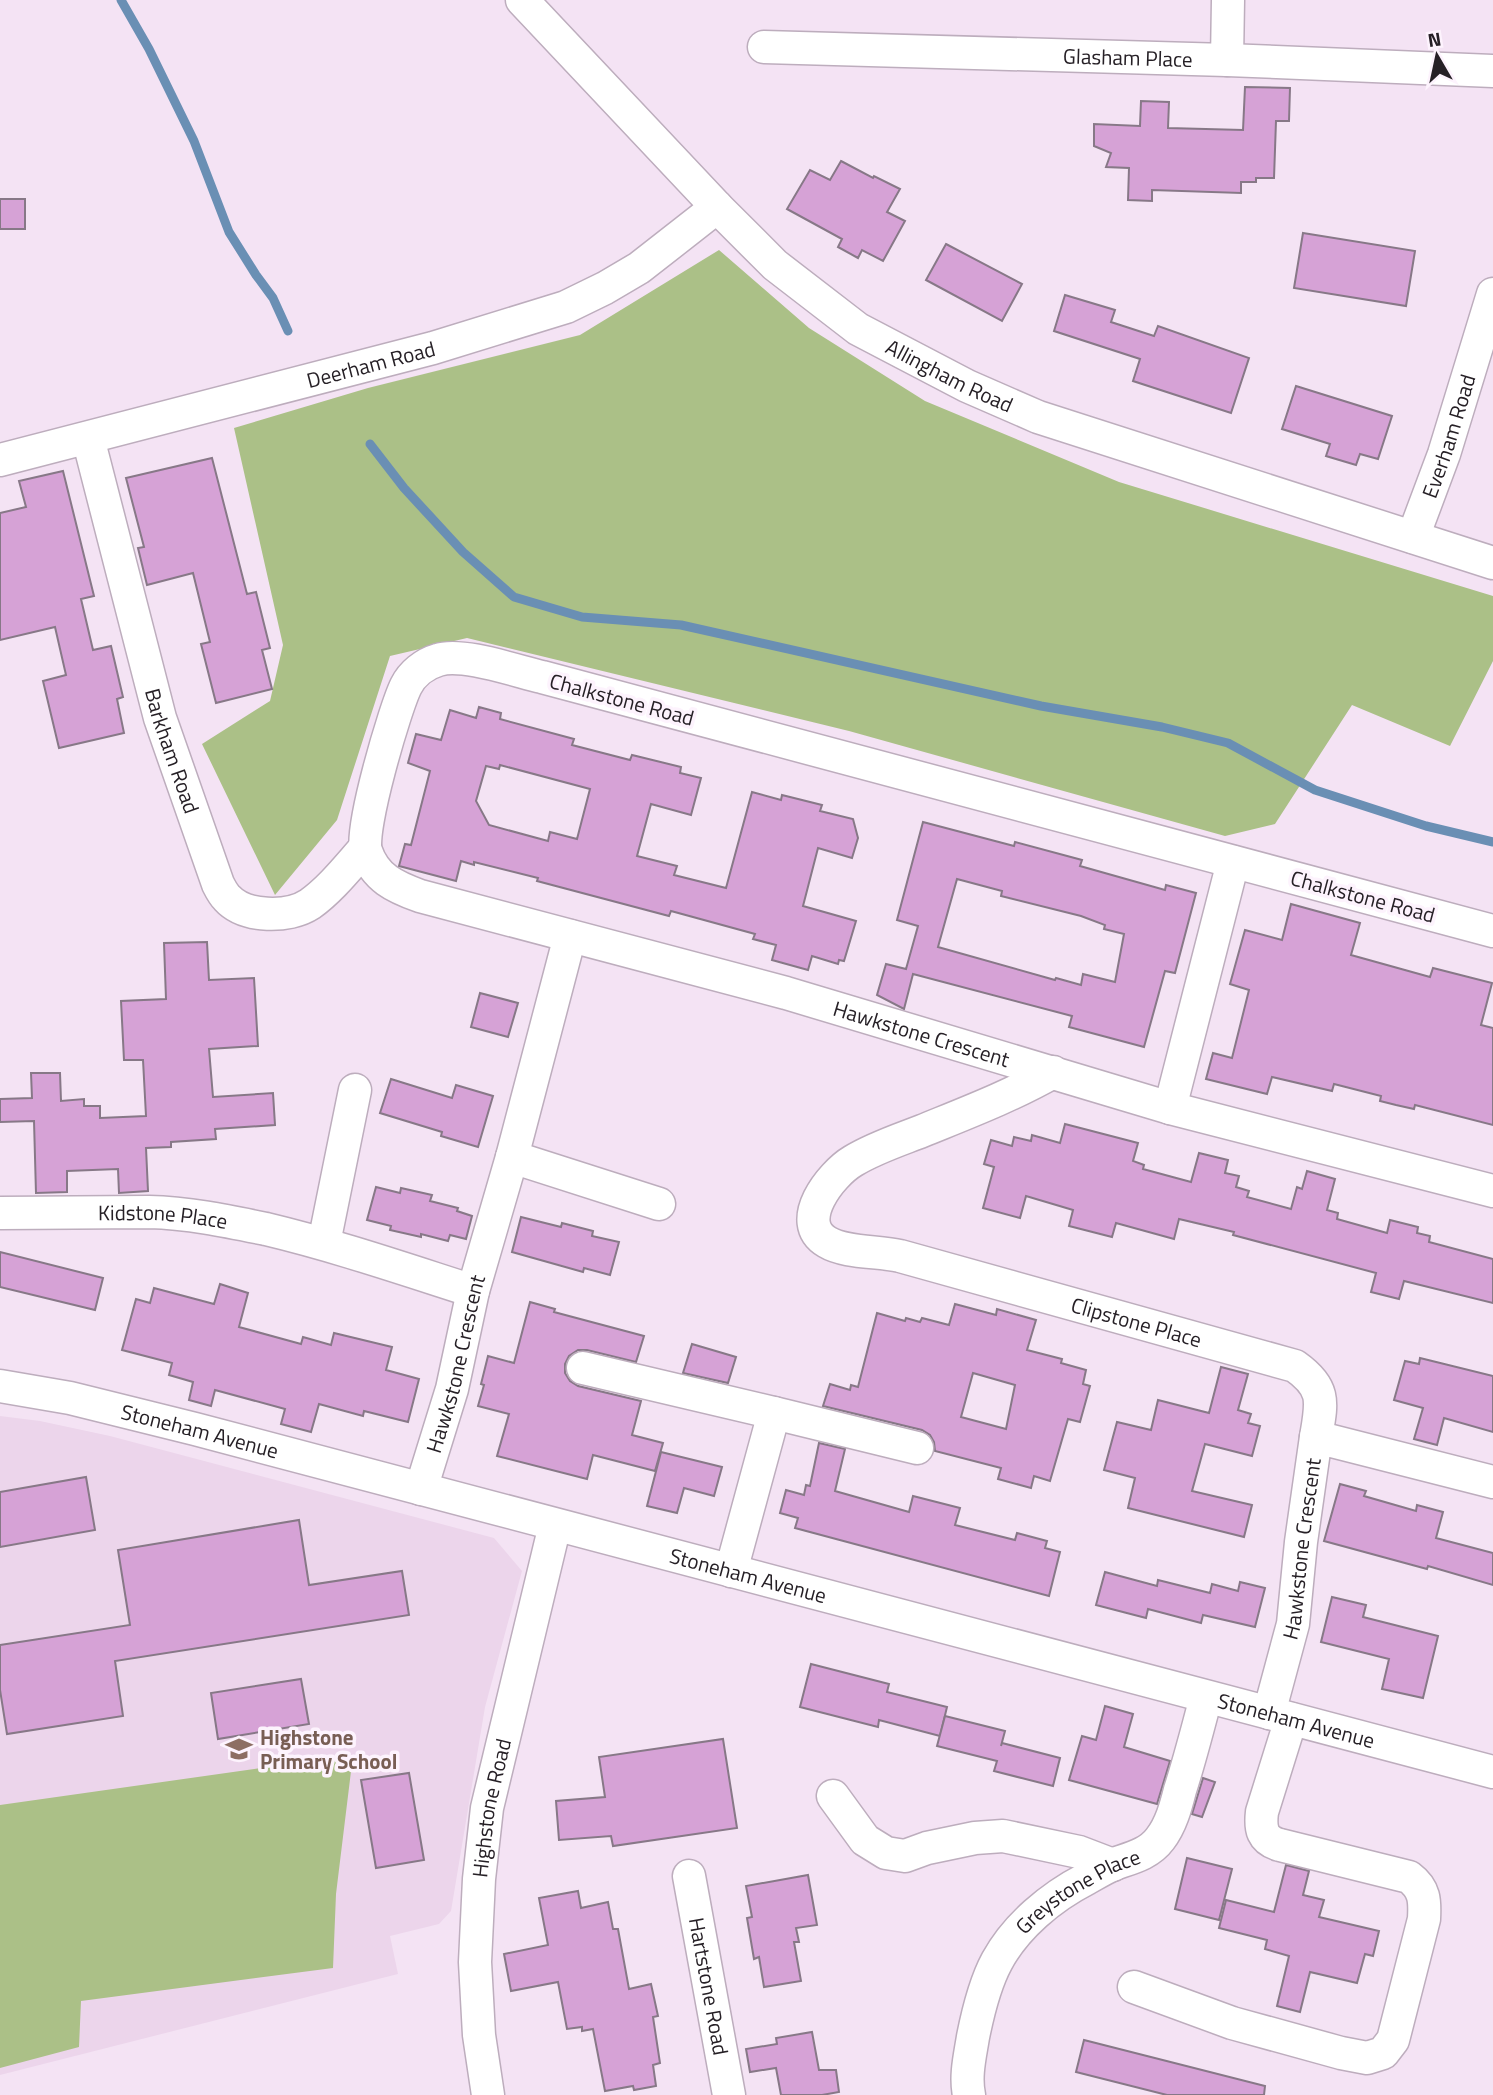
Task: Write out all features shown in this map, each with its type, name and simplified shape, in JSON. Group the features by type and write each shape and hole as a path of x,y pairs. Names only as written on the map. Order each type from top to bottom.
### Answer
{"street":[{"name":"Allingham Road","path":"522,0 775,265 858,329 967,386 1038,417 1493,563"},
{"path":"1227,60 1228,0"},
{"name":"Glasham Place","path":"764,47 1227,60 1493,71"},
{"name":"Deerham Road","path":"0,460 433,348 566,307 639,268 717,207"},
{"name":"Everham Road","path":"1413,537 1444,454 1493,294"},
{"name":"Barkham Road","path":"88,439 160,718 210,864 223,892 228,899 244,909 259,912 276,913 307,906 321,895 365,848"},
{"name":"Chalkstone Road","path":"365,848 368,816 398,705 407,684 415,673 427,664 457,657 568,684 1493,931"},
{"path":"365,848 376,871 391,884 570,936"},
{"path":"1170,1108 1233,862"},
{"name":"Hawkstone Crescent","path":"421,1489 452,1390 473,1291 512,1157 570,936 786,993 1170,1108 1493,1191"},
{"name":"Clipstone Place","path":"1053,1072 1009,1095 854,1160 838,1171 825,1187 813,1217 821,1238 838,1247 900,1256 1295,1366 1308,1375 1320,1392 1316,1437"},
{"path":"324,1242 355,1090"},
{"path":"512,1157 659,1204"},
{"name":"Kidstone Place","path":"0,1213 171,1212 324,1242 473,1291"},
{"path":"583,1368 917,1448"},
{"name":"Stoneham Avenue","path":"0,1386 96,1405 421,1489 1493,1772"},
{"path":"732,1571 774,1413"},
{"name":"Hawkstone Crescent","path":"1134,1987 1232,2023 1341,2053 1367,2058 1383,2053 1393,2040 1424,1919 1425,1901 1422,1889 1409,1877 1270,1842 1264,1836 1260,1825 1280,1716 1316,1437 1493,1482"},
{"name":"Highstone Road","path":"488,2095 479,2035 475,1962 485,1831 504,1733 555,1525"},
{"name":"Greystone Place","path":"969,2095 969,2060 973,2038 983,1997 996,1962 1013,1936 1039,1910 1083,1880 1150,1849 1160,1840 1167,1828 1187,1768 1206,1698"},
{"path":"833,1796 865,1840 886,1853 905,1856 927,1848 975,1838 1003,1836 1079,1852 1114,1865"},
{"name":"Hartstone Road","path":"689,1876 729,2095"}],"shaded area":[{"name":"Highstone Primary School","path":"0,1416 40,1421 110,1436 494,1538 522,1571 485,1707 451,1911 439,1924 390,1936 398,1974 0,2075"}],"green space":[{"path":"719,250 809,328 925,401 1119,482 1493,596 1493,661 1450,746 1352,705 1275,824 1225,836 849,731 467,638 390,656 337,820 275,895 202,744 270,701 283,645 234,428 368,388 580,335"},
{"path":"353,1755 336,1894 333,1968 81,2001 79,2047 0,2068 0,1805"}],"building":[{"path":"1245,87 1290,88 1289,121 1276,121 1274,178 1256,178 1256,182 1241,182 1241,193 1152,190 1152,201 1128,200 1129,168 1106,167 1111,153 1094,146 1094,124 1140,126 1141,101 1169,102 1168,128 1243,130"},
{"path":"841,161 900,189 887,212 905,221 883,261 862,250 858,258 838,247 842,239 787,209 810,170 830,180"},
{"path":"0,199 25,199 25,229 0,229"},
{"path":"1303,233 1415,251 1406,306 1294,288"},
{"path":"946,244 1022,284 1002,321 926,280"},
{"path":"1065,295 1115,310 1111,322 1154,336 1158,326 1249,358 1231,413 1133,381 1140,359 1054,331"},
{"path":"1296,386 1392,416 1378,459 1360,454 1356,465 1326,456 1330,444 1282,429"},
{"path":"212,458 247,594 256,592 270,648 262,650 272,689 216,703 201,644 210,642 193,573 147,585 138,548 144,547 126,478"},
{"path":"63,471 94,596 81,599 93,650 111,646 123,697 117,699 124,733 59,748 43,681 66,675 55,627 0,640 0,513 26,507 19,481"},
{"path":"479,707 501,713 500,719 574,739 572,745 630,760 632,755 681,767 680,773 701,778 691,815 651,804 637,856 677,866 674,875 726,888 752,792 781,800 782,795 822,805 820,811 853,819 858,838 852,858 818,848 803,906 856,921 844,961 839,960 838,964 812,956 808,970 772,960 776,945 753,939 755,934 671,911 669,916 474,862 474,865 461,861 456,881 399,866 405,844 411,845 430,771 408,763 416,734 441,740 450,710 476,718","holes":["500,765 590,789 577,839 550,832 548,841 489,825 476,801 486,766 499,769"]},
{"path":"923,822 1014,846 1015,842 1082,860 1080,866 1165,890 1166,885 1196,893 1175,973 1165,971 1144,1047 1069,1027 1072,1016 913,974 904,1009 877,995 886,964 906,969 918,926 897,920","holes":["957,879 1002,891 1001,896 1081,916 1105,925 1104,929 1124,934 1115,982 1083,974 1081,985 1056,978 1055,980 938,947"]},
{"path":"1291,904 1360,923 1351,955 1430,977 1433,968 1492,983 1481,1025 1493,1028 1493,1125 1415,1105 1414,1109 1380,1101 1381,1096 1334,1084 1332,1091 1272,1077 1267,1094 1206,1079 1213,1053 1232,1058 1249,990 1230,984 1245,930 1282,940"},
{"path":"207,942 209,980 254,978 258,1046 209,1049 213,1097 273,1093 275,1125 215,1129 216,1139 171,1142 171,1147 146,1148 148,1191 119,1193 118,1169 67,1171 67,1192 36,1193 34,1121 0,1122 0,1099 32,1098 31,1073 60,1073 61,1101 84,1099 84,1106 100,1106 100,1118 146,1116 143,1060 124,1060 121,1001 166,999 164,943"},
{"path":"480,993 518,1003 508,1037 471,1027"},
{"path":"391,1079 452,1098 456,1085 493,1096 478,1147 441,1136 442,1132 380,1113"},
{"path":"1065,1124 1138,1143 1133,1161 1144,1165 1143,1169 1191,1182 1199,1153 1228,1160 1225,1173 1239,1176 1236,1187 1249,1191 1247,1197 1291,1209 1297,1187 1302,1189 1307,1171 1335,1179 1327,1210 1338,1213 1337,1219 1387,1233 1390,1220 1418,1227 1417,1233 1430,1236 1429,1242 1493,1259 1493,1303 1404,1281 1399,1299 1371,1292 1376,1273 1179,1219 1174,1239 1116,1223 1112,1237 1069,1226 1073,1210 1026,1196 1020,1218 983,1208 994,1167 984,1164 991,1140 1012,1146 1014,1137 1031,1141 1032,1135 1060,1143"},
{"path":"376,1187 400,1193 401,1188 432,1195 430,1201 458,1208 457,1211 472,1216 466,1239 450,1235 448,1241 421,1234 421,1237 390,1230 391,1226 367,1220"},
{"path":"521,1217 561,1227 562,1223 593,1231 592,1236 619,1242 610,1275 584,1268 583,1272 512,1252"},
{"path":"0,1252 103,1278 95,1310 0,1287"},
{"path":"220,1284 248,1293 239,1327 301,1344 303,1337 331,1345 334,1333 392,1347 386,1370 419,1379 408,1422 364,1411 363,1416 319,1404 311,1432 281,1424 285,1409 215,1390 211,1406 189,1400 193,1382 169,1375 172,1363 122,1350 136,1299 150,1303 154,1288 214,1304"},
{"path":"530,1302 555,1309 554,1312 644,1336 636,1362 578,1350 569,1356 565,1373 570,1381 578,1386 641,1401 632,1435 663,1443 655,1471 593,1455 587,1479 497,1456 509,1414 478,1406 484,1385 481,1384 488,1356 514,1363"},
{"path":"955,1304 996,1315 997,1309 1036,1320 1027,1350 1062,1359 1061,1363 1086,1370 1083,1384 1090,1386 1080,1422 1068,1419 1050,1481 1034,1476 1031,1488 998,1479 1001,1468 935,1451 930,1435 922,1430 823,1406 830,1384 850,1390 851,1385 858,1387 877,1313 905,1321 906,1318 920,1322 922,1318 949,1325","holes":["973,1373 1015,1385 1006,1429 961,1417"]},
{"path":"692,1344 736,1357 728,1383 683,1373"},
{"path":"1420,1358 1493,1376 1493,1432 1444,1418 1437,1445 1414,1439 1423,1408 1394,1400 1405,1361 1419,1364"},
{"path":"1221,1367 1248,1374 1238,1410 1251,1414 1248,1423 1260,1426 1252,1456 1205,1444 1192,1491 1252,1505 1244,1537 1128,1508 1135,1478 1104,1470 1117,1422 1151,1430 1158,1400 1209,1413"},
{"path":"819,1443 845,1449 835,1491 909,1512 913,1496 960,1508 955,1525 1015,1540 1017,1533 1047,1541 1045,1548 1060,1552 1049,1596 795,1528 798,1518 780,1513 786,1490 804,1495 806,1485 810,1486"},
{"path":"661,1452 722,1467 714,1496 684,1488 677,1513 647,1506"},
{"path":"86,1477 95,1530 0,1547 0,1492"},
{"path":"1340,1484 1366,1491 1364,1496 1416,1511 1417,1505 1443,1512 1436,1538 1493,1553 1493,1585 1324,1541"},
{"path":"299,1520 309,1585 402,1571 409,1615 115,1661 123,1716 7,1734 0,1690 0,1645 130,1625 118,1550"},
{"path":"1105,1572 1157,1586 1158,1580 1210,1593 1212,1584 1238,1591 1240,1582 1265,1588 1255,1627 1203,1615 1201,1623 1148,1609 1146,1618 1096,1605"},
{"path":"1332,1597 1366,1605 1363,1617 1438,1636 1423,1698 1382,1689 1389,1659 1321,1642"},
{"path":"811,1664 889,1684 887,1692 947,1707 940,1736 879,1720 878,1727 800,1707"},
{"path":"301,1679 309,1724 218,1739 211,1693"},
{"path":"1105,1706 1133,1714 1124,1747 1170,1761 1157,1804 1069,1780 1082,1736 1096,1740"},
{"path":"945,1716 1005,1731 1001,1746 1002,1743 1060,1758 1053,1786 994,1771 997,1761 937,1746"},
{"path":"723,1739 737,1828 613,1846 611,1836 559,1840 556,1801 605,1797 599,1757"},
{"path":"409,1773 424,1860 376,1868 361,1780"},
{"path":"1203,1778 1215,1782 1202,1817 1192,1814"},
{"path":"1187,1858 1232,1869 1219,1920 1175,1909"},
{"path":"1286,1865 1309,1871 1303,1895 1324,1900 1319,1917 1379,1931 1373,1956 1365,1954 1357,1983 1310,1972 1300,2012 1277,2006 1289,1956 1265,1949 1267,1940 1219,1928 1226,1900 1274,1912"},
{"path":"808,1875 817,1925 796,1928 799,1942 794,1942 801,1981 764,1987 759,1957 754,1959 747,1918 752,1917 746,1886"},
{"path":"578,1891 581,1908 608,1902 613,1929 618,1929 629,1989 651,1984 658,2016 653,2017 660,2063 653,2065 656,2086 634,2090 633,2086 605,2091 593,2029 567,2029 558,1982 511,1991 504,1954 548,1945 539,1898"},
{"path":"812,2032 819,2070 836,2070 839,2092 822,2095 781,2095 776,2068 750,2072 746,2049 777,2044 776,2038"},
{"path":"1084,2040 1265,2086 1264,2095 1167,2095 1076,2072"}],"waterway":[{"path":"121,0 149,49 194,141 229,232 273,298 288,331"},
{"path":"370,444 404,488 463,552 514,597 582,617 681,625 1041,706 1162,727 1228,743 1315,790 1426,826 1493,842"}],"place":[{"name":"Highstone Primary School","path":"239,1749"}]}
